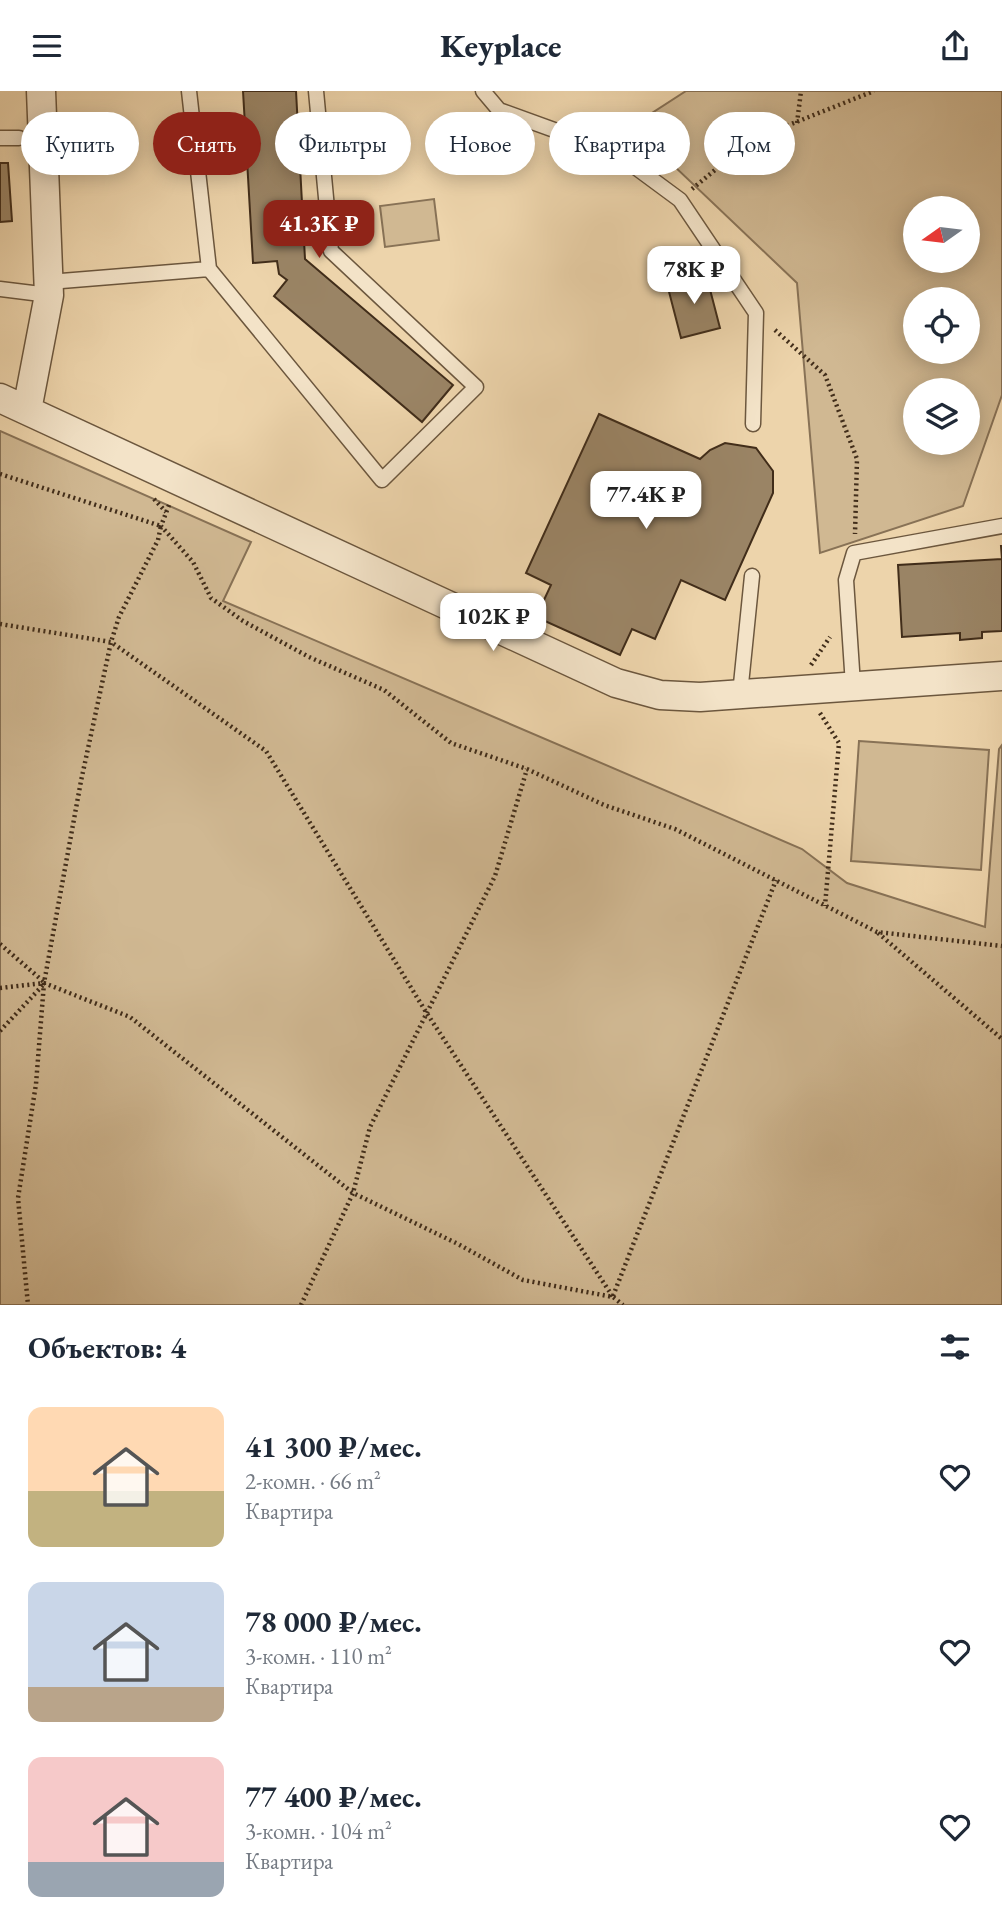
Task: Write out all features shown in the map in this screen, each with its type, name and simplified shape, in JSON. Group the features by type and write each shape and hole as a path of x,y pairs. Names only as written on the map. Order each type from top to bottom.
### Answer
{"street":[{"path":"27,410 49,289 41,91"},
{"path":"0,398 616,683 660,695 701,697 1002,676"}],"lane":[{"path":"189,91 209,269 382,480 476,387 331,251 316,91"},
{"path":"483,91 499,110 615,152 680,200 756,313 752,424"},
{"path":"0,138 19,138"},
{"path":"0,289 49,289 209,269"},
{"path":"853,685 846,580 855,553 1002,526"},
{"path":"740,694 752,576"}],"path":[{"path":"797,123 801,91"},
{"path":"680,200 751,140 874,91"},
{"path":"756,313 825,375 857,459 855,553"},
{"path":"0,474 162,526 194,562 211,598 243,621 309,657 384,690 451,743 527,769 604,805 675,829 877,932 1002,1039"},
{"path":"28,1305 18,1198 36,1084 44,983 81,781 111,642 119,617 159,540 166,512"},
{"path":"825,905 839,743 806,689 804,674 848,611"},
{"path":"0,624 111,642 266,751 426,1012 613,1297 623,1305"},
{"path":"301,1305 353,1193 370,1127 495,876 527,769"},
{"path":"613,1297 776,880"},
{"path":"877,932 1002,946"},
{"path":"0,944 44,983 130,1017 353,1193 458,1244 523,1280 613,1297"},
{"path":"0,988 44,983"},
{"path":"0,1031 44,983"}],"shaded area":[{"path":"686,91 1002,91 1002,395 963,506 820,553 797,283 683,175 690,175 690,112 654,112"},
{"path":"434,199 439,240 385,247 380,206"},
{"path":"0,431 251,542 223,601 802,849 847,883 985,927 999,749 1002,745 1002,1305 0,1305"},
{"path":"859,741 989,750 981,870 851,861"}],"building":[{"path":"243,91 296,91 297,112 275,112 275,175 300,175 305,259 453,385 422,422 274,296 287,280 279,274 277,261 253,263 248,175 261,175 261,112 244,112"},
{"path":"0,163 8,163 12,221 0,222"},
{"path":"706,274 720,328 681,338 667,284"},
{"path":"599,414 700,459 710,450 725,443 756,448 773,471 773,493 725,600 681,580 655,639 632,629 620,655 536,617 551,585 526,573"},
{"path":"1002,559 1002,631 982,632 982,638 960,640 960,633 902,637 898,565"}]}
